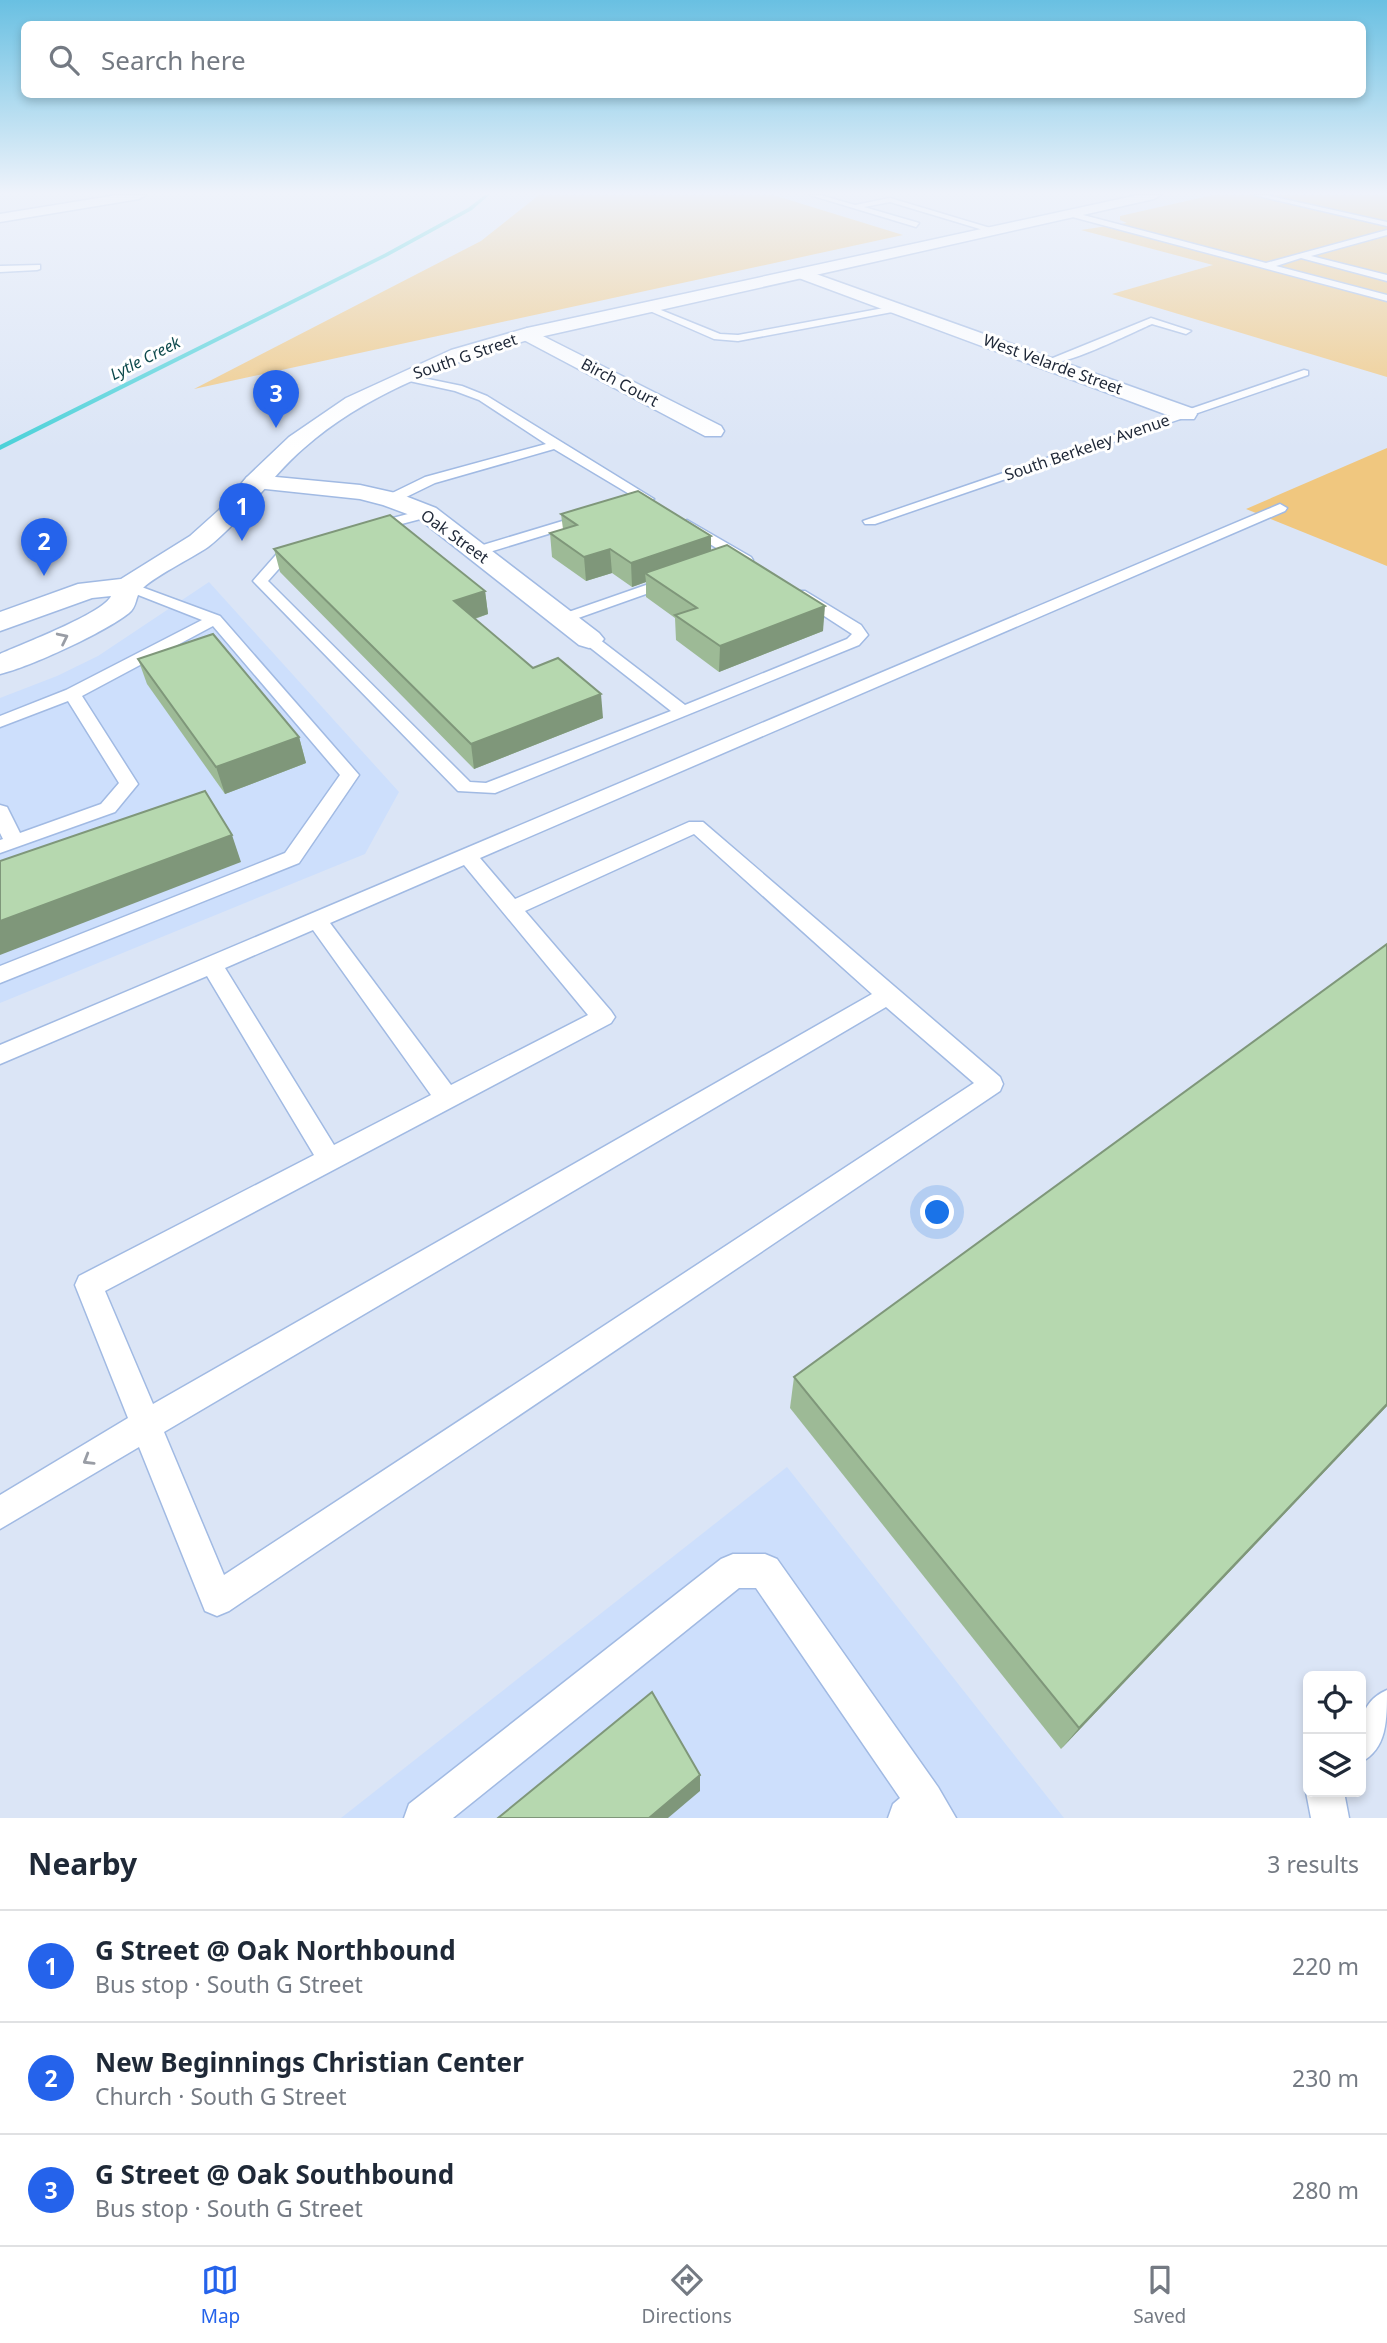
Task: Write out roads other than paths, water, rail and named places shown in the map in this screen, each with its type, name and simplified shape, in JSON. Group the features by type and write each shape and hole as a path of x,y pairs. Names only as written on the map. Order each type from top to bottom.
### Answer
{"main road":[{"name":"South G Street","path":"0,622 88,590 128,586 199,541 228,515 255,482 305,435 354,402 404,377 458,355 527,334 776,280"},
{"name":"West Velarde Street","path":"819,280 1186,414"},
{"name":"Birch Court","path":"527,334 713,431"},
{"name":"Oak Street","path":"255,482 311,485 391,499 427,513 589,639"},
{"name":"South G Street","path":"0,665 90,625 121,606 128,586"}],"lane":[{"path":"1320,280 1387,298"},
{"path":"648,308 718,338 738,338 900,308"},
{"path":"1048,362 1098,345 1151,321 1186,331"},
{"name":"South Berkeley Avenue","path":"870,521 1304,373"},
{"path":"404,377 458,387 483,398 659,506 734,559 763,571"},
{"path":"391,499 429,480 556,445"},
{"path":"624,506 659,506"},
{"path":"0,1055 1280,509"},
{"path":"350,534 427,513"},
{"path":"478,551 599,513"},
{"path":"312,544 286,551 260,581 465,787 488,789 853,642 860,635 855,628 786,585"},
{"path":"562,619 689,574"},
{"path":"0,975 292,858 350,775 215,620 128,586"},
{"path":"0,722 72,694 215,620"},
{"path":"589,639 683,712"},
{"path":"0,811 7,844 108,808 129,783 72,694"},
{"path":"467,856 511,909 603,1017 89,1285 216,1599 991,1084 696,826 511,909"},
{"path":"316,919 447,1098"},
{"path":"212,965 330,1160"},
{"path":"0,1513 146,1425 888,995"},
{"path":"423,1818 733,1572 765,1570 923,1812"},
{"path":"1366,1737 1387,1709"},
{"path":"1326,1797 1330,1818"}],"waterway":[{"name":"Lytle Creek","path":"0,448 336,280"}],"place":[{"name":"G Street @ Oak Southbound","path":"276,428"},
{"name":"G Street @ Oak Northbound","path":"242,541"},
{"name":"New Beginnings Christian Center","path":"44,576"}]}
